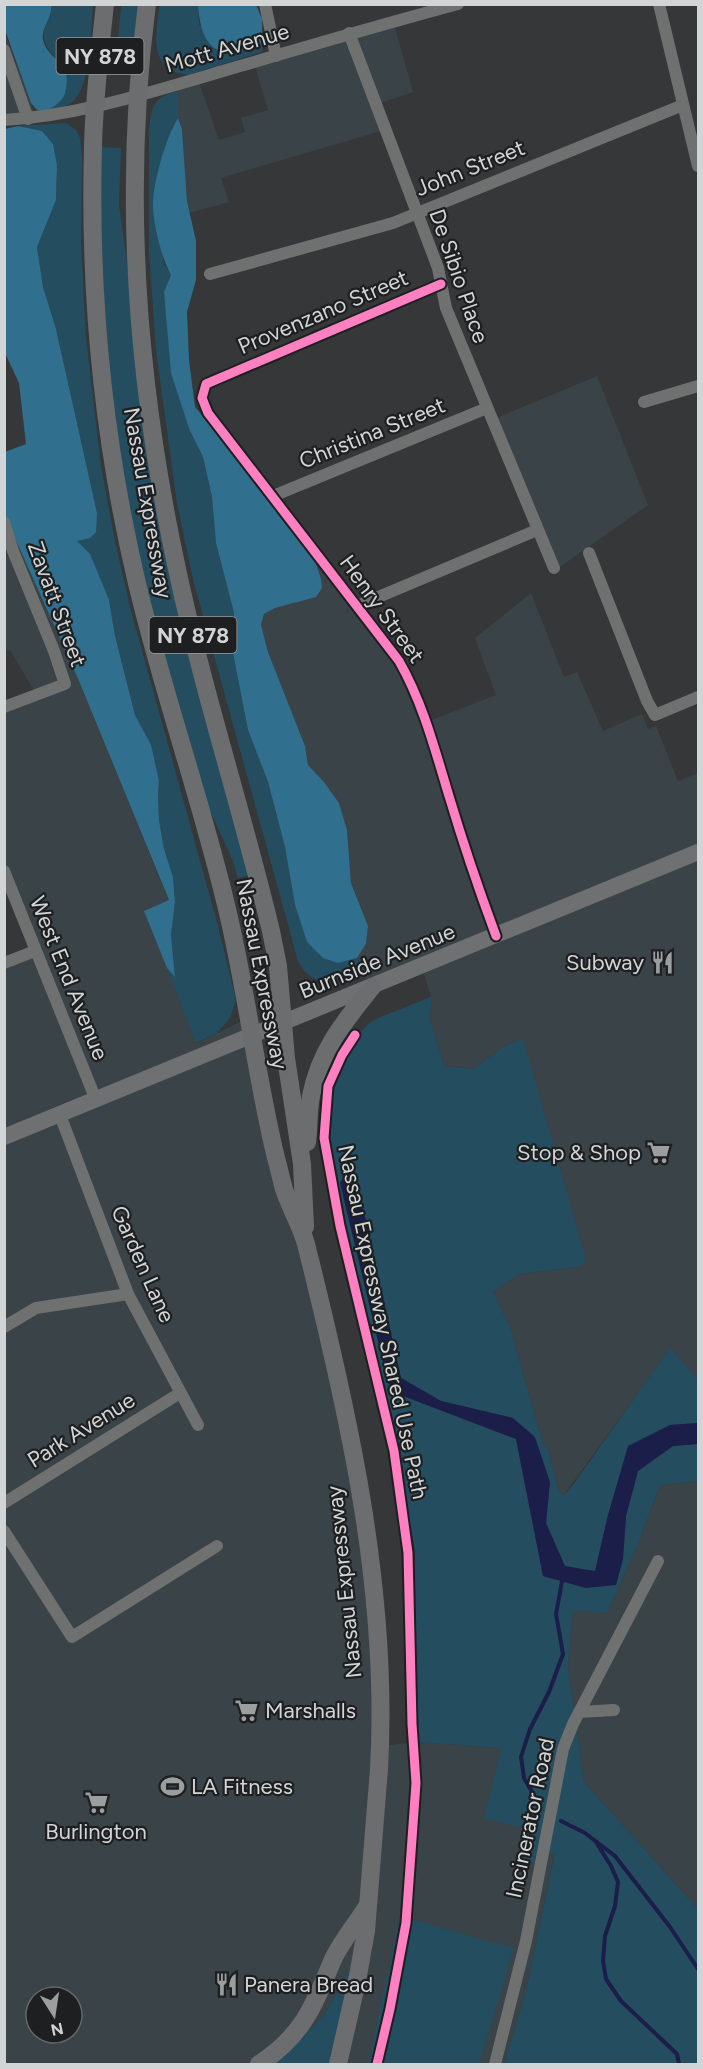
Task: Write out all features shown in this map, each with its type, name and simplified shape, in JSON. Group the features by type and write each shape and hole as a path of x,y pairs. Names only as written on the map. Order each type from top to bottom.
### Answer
{"highway":[{"name":"Nassau Expressway","path":"105,4 93,146 96,302 102,374 117,481 135,577 147,625 227,908 281,1179 305,1241 352,1444 373,1582 378,1650 380,1744 369,1904 357,1981 338,2064"},
{"name":"Nassau Expressway","path":"147,4 139,95 135,192 137,286 154,454 182,591 272,931 278,966 286,1058 302,1164 305,1241"},
{"path":"302,1164 308,1138 311,1095 321,1063 337,1030 372,987"},
{"path":"259,2064 290,2038 306,2018 323,1986 332,1962 369,1904"}],"main road":[{"name":"Burnside Avenue","path":"4,1137 699,852"}],"street":[{"path":"265,4 276,56"},
{"path":"658,4 699,166"},
{"name":"Mott Avenue","path":"4,120 71,113 95,107 349,33 457,5"},
{"name":"De Sibio Place","path":"349,33 438,268 446,309 554,568"},
{"path":"4,50 28,119"},
{"name":"John Street","path":"210,274 393,223 683,105"},
{"name":"Provenzano Street","path":"220,377 441,284"},
{"name":"Henry Street","path":"220,377 203,387 203,404 239,455 399,661 413,685 469,861 496,936"},
{"path":"644,402 699,386"},
{"name":"Christina Street","path":"273,496 487,408"},
{"name":"Zavatt Street","path":"4,522 65,684 4,707"},
{"path":"357,606 537,530"},
{"path":"589,553 647,701 656,715 699,697"},
{"name":"West End Avenue","path":"4,871 96,1100"},
{"path":"4,963 35,951"},
{"name":"Garden Lane","path":"60,1115 129,1293 198,1425"},
{"path":"4,1328 36,1308 129,1293"},
{"name":"Park Avenue","path":"4,1503 180,1393"},
{"path":"4,1531 72,1637 217,1546"},
{"name":"Incinerator Road","path":"495,2064 526,1941 565,1742 658,1562"},
{"path":"579,1712 614,1710"}],"shaded area":[{"path":"160,4 198,5 199,25 244,52 262,43 262,52 188,75 175,72 160,59 157,49"},
{"path":"5,5 51,5 43,40 46,47 63,66 67,79 63,97 50,109 37,110 31,103 5,30"},
{"path":"51,5 93,5 89,58 78,96 71,103 44,111 65,66 55,57 45,42 44,31 51,12"},
{"path":"121,5 140,5 134,51 117,49"},
{"path":"198,5 256,5 262,19 262,43 235,52 215,49 203,33"},
{"path":"394,24 413,92 372,106 381,131 221,178 229,202 190,213 187,201 182,129 178,118 178,85 198,79 219,140 245,132 241,118 268,110 254,63"},
{"path":"4,30 31,103 35,116 5,120"},
{"path":"178,91 178,118 172,128 163,262 171,275 164,292 168,329 190,431 203,457 212,497 216,543 234,613 233,653 248,730 268,782 285,847 295,905 307,942 338,963 357,958 363,970 335,980 319,980 311,977 298,961 193,579 177,503 156,351 149,250 149,129 155,104 163,97"},
{"path":"178,118 182,129 187,201 196,241 196,280 187,312 189,360 195,407 314,558 321,579 322,588 316,597 275,608 264,614 261,625 268,652 305,746 308,765 339,803 347,830 351,883 368,926 366,944 357,958 338,963 323,958 307,942 295,905 285,847 268,782 248,730 233,653 234,613 216,543 212,497 203,457 190,431 171,373 164,292 171,275 159,243 153,198 161,162"},
{"path":"66,123 76,130 80,138 82,158 81,241 86,338 101,466 115,541 130,607 218,926 236,1000 230,1018 217,1033 196,1043 167,968 175,976 171,935 175,902 173,877 164,849 159,819 159,781 135,715 115,636 109,600 76,541 97,513 56,329 43,287 37,247 56,200 57,165 53,144 42,131 18,126"},
{"path":"18,126 42,131 53,144 57,165 56,200 37,247 43,287 56,329 97,513 96,532 90,538 77,541 90,554 109,600 115,636 135,715 151,745 159,781 159,820 164,849 173,877 175,902 171,935 175,977 167,968 144,911 169,900 79,681 5,516 5,452 26,444 19,383 5,353 5,129"},
{"path":"101,147 121,148 119,205 127,262 138,387 152,488 178,605 250,875 238,878 208,806 165,661 138,557 120,464 109,379 100,266"},
{"path":"597,376 648,505 560,567 496,418"},
{"path":"5,516 79,681 169,901 145,910 197,1043 248,1018 305,1241 371,1573 380,1746 417,1742 502,1748 530,1829 525,1865 555,1851 526,1991 504,2064 333,2064 356,1960 324,2015 300,2040 269,2064 5,2064 4,965 41,950 5,863 5,709 37,696 10,650 5,651"},
{"path":"314,558 419,692 429,721 496,695 475,638 531,593 564,677 577,672 603,731 642,714 648,729 656,726 678,781 698,773 698,1379 670,1349 564,1495 559,1492 548,1449 543,1444 510,1327 493,1292 519,1274 579,1267 523,1038 503,1047 473,1069 444,1066 429,1015 432,1005 431,997 422,967 370,987 357,958 366,944 368,926 351,883 347,830 339,803 308,765 305,746 268,652 261,625 264,614 275,608 294,603"},
{"path":"431,997 432,1005 429,1015 444,1066 473,1069 503,1047 523,1038 586,1260 579,1267 519,1274 493,1292 510,1327 559,1492 564,1495 570,1489 670,1348 698,1379 698,1423 670,1425 639,1471 673,1446 698,1444 698,1481 660,1485 638,1544 607,1613 573,1610 568,1666 584,1782 698,1909 698,2064 504,2064 526,1991 555,1852 525,1866 530,1829 484,1819 501,1748 417,1742 415,1549 395,1448 334,1180 326,1130 330,1086 356,1037 368,1024 378,1018","holes":["361,1199 401,1378 441,1401 513,1418 550,1482 546,1523 564,1566 595,1572 608,1515 638,1472 626,1516 623,1559 586,1588 543,1576 516,1439 398,1394"]},
{"path":"348,1177 355,1185 361,1199 401,1378 441,1401 513,1418 535,1437 550,1482 546,1523 565,1566 595,1571 628,1446 670,1425 698,1423 698,1444 673,1446 638,1471 626,1516 623,1559 616,1585 586,1588 543,1576 516,1439 398,1394 388,1383 340,1183 343,1178"},
{"path":"698,1481 698,1909 584,1782 568,1666 573,1609 607,1613 638,1544 660,1485"},
{"path":"400,1916 514,1948 479,2064 368,2064"},
{"path":"357,1958 333,2064 269,2064 300,2040 324,2015"}],"waterway":[{"path":"538,1802 524,1778 521,1757 530,1729 549,1692 563,1654 556,1614 563,1576"},
{"path":"561,1821 585,1833 615,1856 670,1927 698,1969"},
{"path":"596,1842 618,1882 615,1906 605,1936 603,1961 606,1979 621,2001 677,2054 679,2064"}],"cycle path":[{"path":"441,284 206,384 202,398 208,413 399,661 428,727 496,936"},
{"name":"Nassau Expressway Shared Use Path","path":"355,1035 342,1055 328,1086 324,1138 340,1226 394,1451 408,1553 412,1724 416,1783 406,1923 377,2064"}],"place":[{"name":"Subway","path":"662,962"},
{"name":"Stop & Shop","path":"659,1152"},
{"name":"Marshalls","path":"247,1710"},
{"name":"LA Fitness","path":"173,1786"},
{"name":"Burlington","path":"96,1802"},
{"name":"Panera Bread","path":"226,1984"}]}
